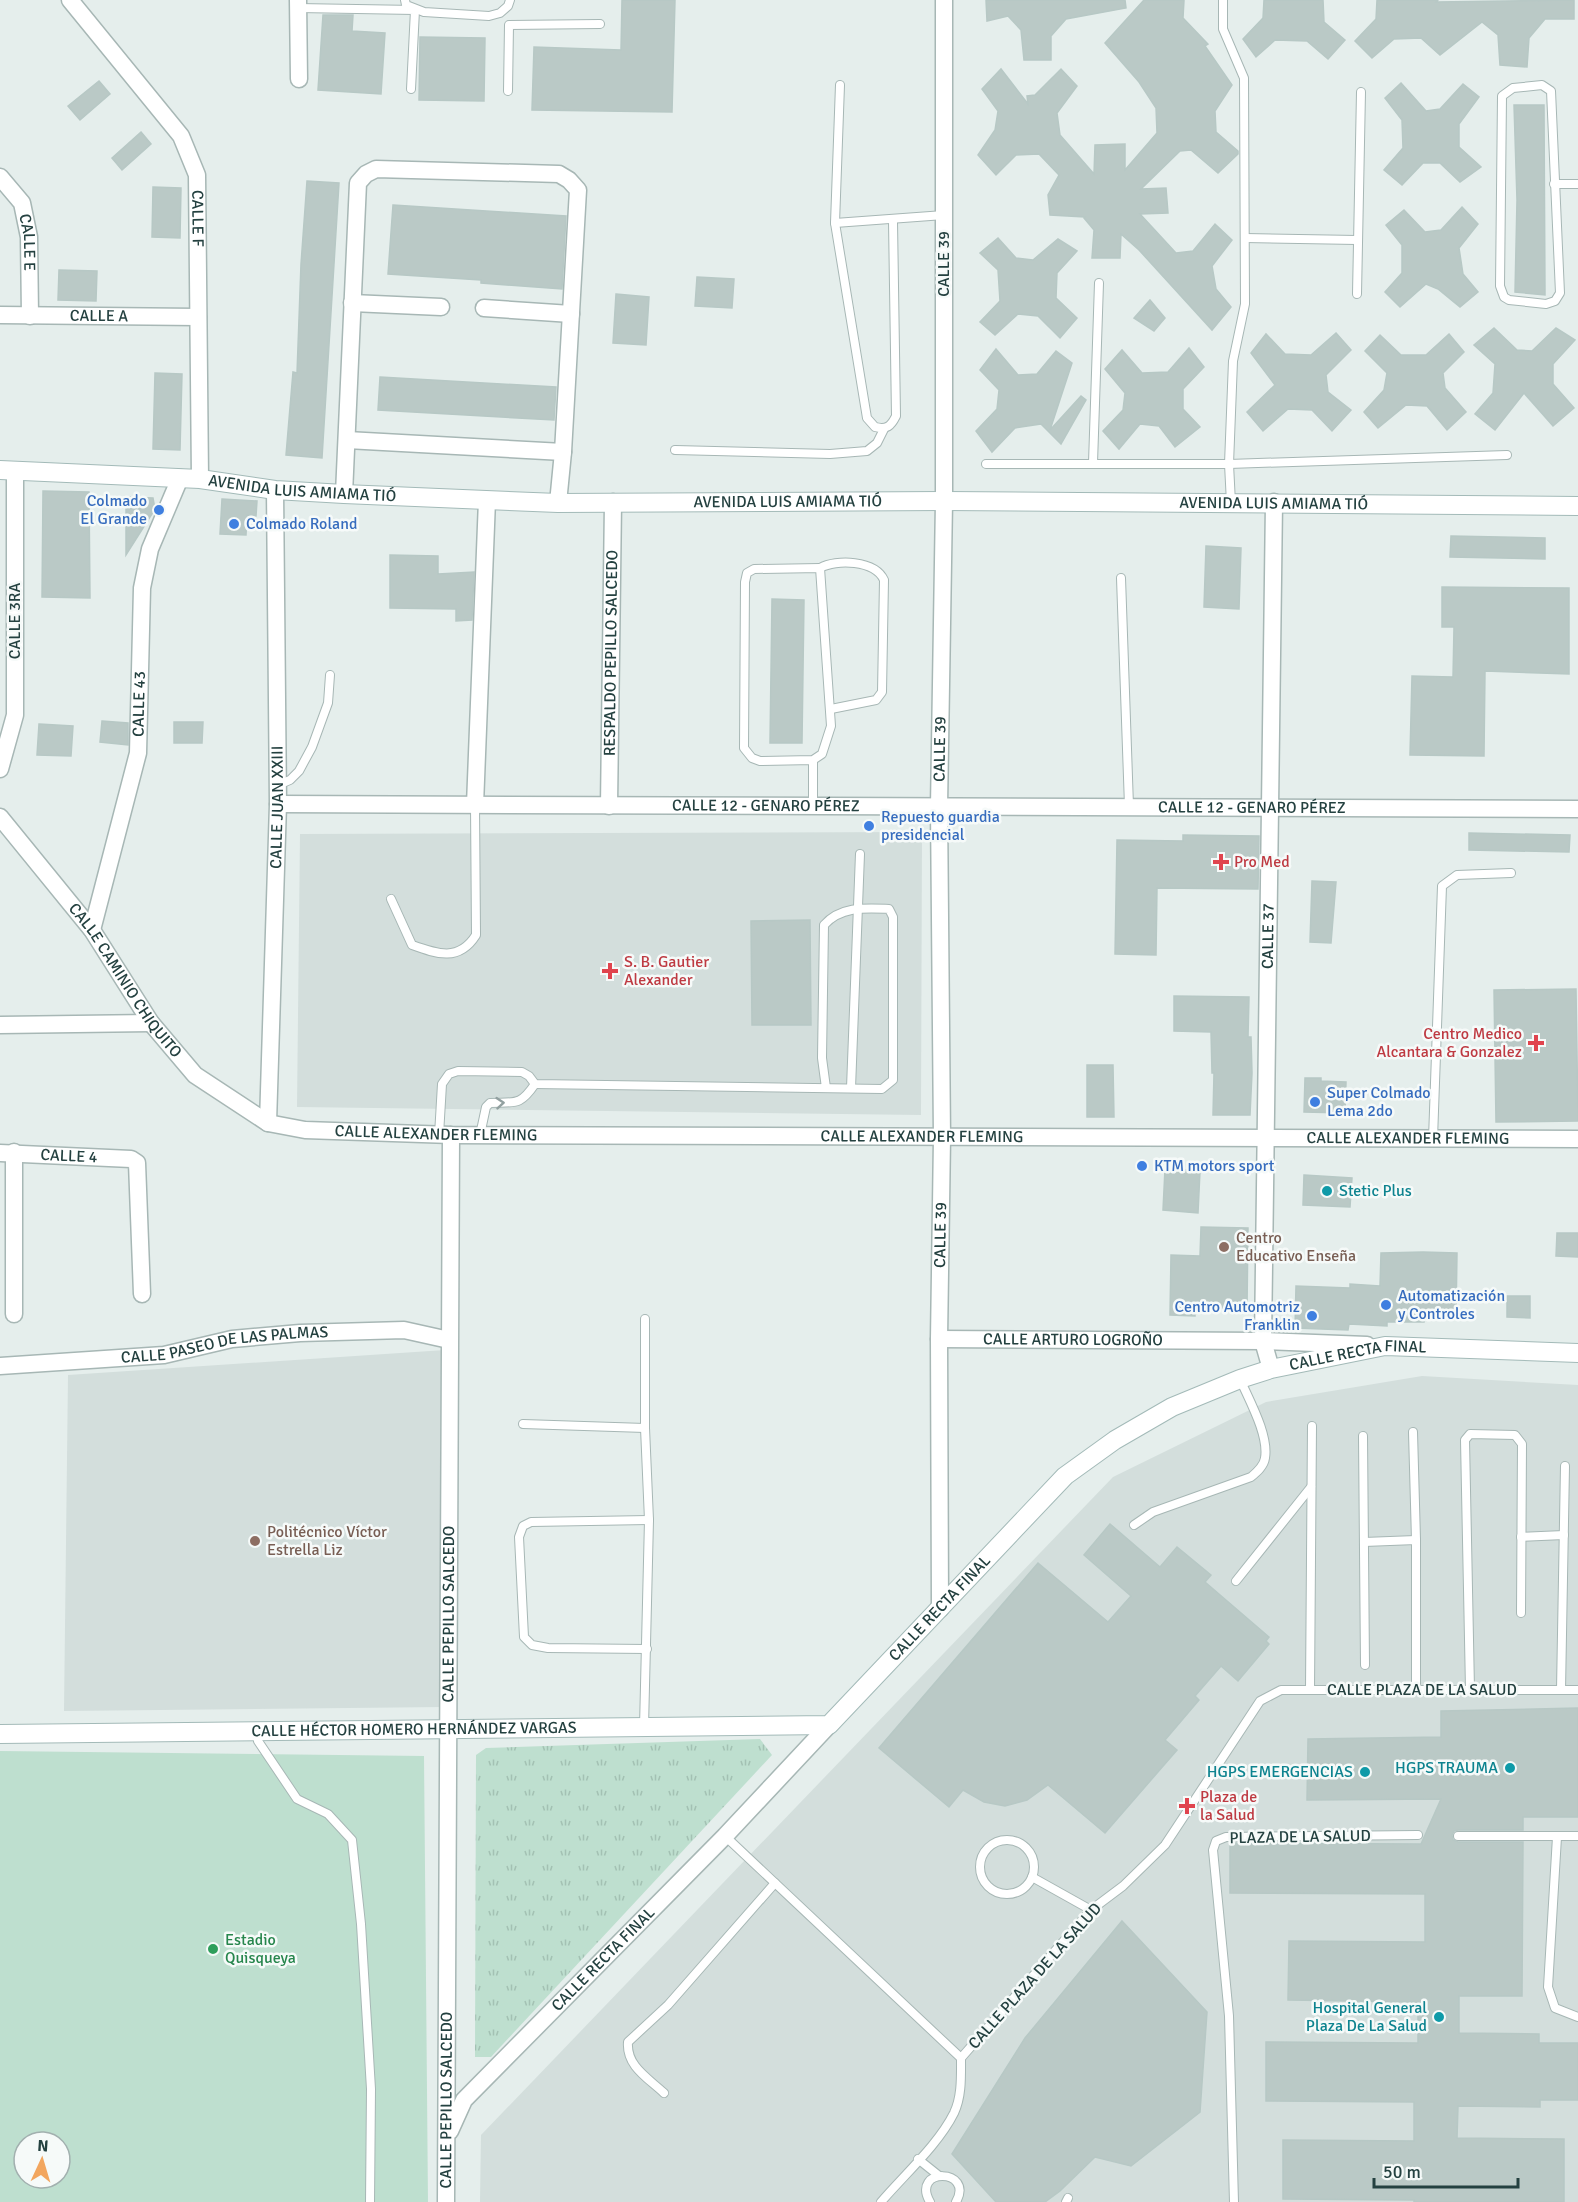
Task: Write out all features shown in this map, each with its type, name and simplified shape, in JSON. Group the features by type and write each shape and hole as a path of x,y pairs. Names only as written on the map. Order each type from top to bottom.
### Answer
{"street":[{"name":"CALLE F","path":"70,0 181,136 198,175 200,479"},
{"name":"CALLE 39","path":"940,1609 939,1339 942,1138 939,807 944,501 944,0"},
{"path":"298,4 299,79"},
{"path":"344,495 358,183 366,174 376,169 559,174 569,180 578,190 558,503"},
{"name":"CALLE E","path":"0,177 22,203 29,237 30,316"},
{"path":"352,303 441,308"},
{"path":"484,308 571,314"},
{"name":"CALLE A","path":"0,315 198,317"},
{"path":"347,440 563,452"},
{"name":"AVENIDA LUIS AMIAMA TIÓ","path":"7,471 200,479 275,490 344,495 558,503 944,501 1578,506"},
{"name":"CALLE 3RA","path":"0,769 15,715 7,471"},
{"name":"CALLE 43","path":"92,930 138,753 142,588 150,549 180,478"},
{"name":"CALLE JUAN XXIII","path":"268,1123 278,804 275,490"},
{"path":"475,805 488,500"},
{"name":"RESPALDO PEPILLO SALCEDO","path":"609,806 613,502"},
{"name":"CALLE 37","path":"1271,1369 1263,1341 1274,502"},
{"name":"CALLE 12 - GENARO PÉREZ","path":"278,804 1129,806 1270,809 1578,808"},
{"name":"CALLE CAMINIO CHIQUITO","path":"0,818 92,930 151,1023 195,1075 268,1123"},
{"path":"0,1025 151,1023"},
{"name":"CALLE ALEXANDER FLEMING","path":"268,1123 305,1130 480,1136 1578,1139"},
{"name":"CALLE PEPILLO SALCEDO","path":"445,1135 450,1340 446,2202"},
{"path":"7,1153 14,1314"},
{"name":"CALLE 4","path":"7,1153 131,1159 137,1163 142,1294"},
{"name":"CALLE PASEO DE LAS PALMAS","path":"0,1366 164,1355 232,1339 300,1333 404,1330 450,1340"},
{"name":"CALLE ARTURO LOGROÑO","path":"939,1339 1263,1341 1385,1346"},
{"name":"CALLE RECTA FINAL","path":"447,2137 464,2100 725,1836 1065,1476 1115,1440 1172,1407 1240,1378 1271,1369 1385,1346 1578,1353"},
{"name":"CALLE HÉCTOR HOMERO HERNÁNDEZ VARGAS","path":"0,1734 829,1725"}],"lane":[{"path":"405,0 406,4 415,10"},
{"path":"1223,0 1223,29 1244,78 1245,304 1233,361 1229,464 1231,503"},
{"path":"298,4 489,16 501,13 509,3"},
{"path":"508,91 509,3"},
{"path":"411,89 415,10"},
{"path":"509,25 600,24"},
{"path":"840,85 835,223 867,418 875,427 884,429"},
{"path":"1542,85 1551,91 1554,184 1560,293 1555,301 1546,304 1509,300 1504,297 1500,286 1502,96 1513,88 1542,85"},
{"path":"1357,294 1361,92"},
{"path":"1554,184 1578,184"},
{"path":"835,223 944,215"},
{"path":"675,450 830,454 867,452 877,443 884,429 891,425 896,416 893,220"},
{"path":"1245,238 1357,240"},
{"path":"1093,463 1099,284"},
{"path":"986,464 1229,464 1507,455"},
{"path":"820,568 831,709 831,726 827,743 822,754 813,760 760,761 752,758 744,748 745,582 747,573 754,568 820,568 836,562 867,566 881,575 884,580 882,692 880,697 876,700 831,709"},
{"path":"1121,578 1129,806"},
{"path":"278,786 290,780 300,771 312,747 328,704 330,675"},
{"path":"813,760 813,806"},
{"path":"392,899 412,945 436,954 458,952 469,947 476,935 475,805"},
{"path":"851,1088 861,854"},
{"path":"1433,1138 1442,886 1457,875 1511,873"},
{"path":"535,1084 882,1089 889,1086 893,1080 893,917 889,909 858,908 837,913 824,925 822,1058 826,1088"},
{"path":"445,1135 442,1084 448,1074 458,1071 522,1072 529,1076 535,1084"},
{"path":"480,1136 486,1107 490,1103 516,1102 525,1099 535,1084"},
{"path":"644,1727 649,1520 645,1428 645,1319"},
{"path":"1134,1525 1153,1512 1251,1478 1260,1469 1265,1459 1264,1443 1259,1424 1240,1378"},
{"path":"523,1424 645,1428"},
{"path":"1310,1690 1312,1426"},
{"path":"1413,1432 1416,1690"},
{"path":"1470,1689 1465,1440 1470,1434 1515,1435 1522,1444 1521,1613"},
{"path":"1363,1436 1365,1665"},
{"path":"1561,1690 1565,1466"},
{"path":"1236,1581 1311,1487"},
{"path":"647,1649 548,1648 532,1645 524,1637 519,1537 523,1526 531,1522 649,1520"},
{"path":"1521,1537 1564,1535"},
{"path":"1364,1542 1416,1540"},
{"name":"CALLE PLAZA DE LA SALUD","path":"881,2202 940,2135 955,2112 961,2086 961,2058 1091,1910 1123,1886 1165,1845 1260,1701 1281,1690 1578,1690"},
{"path":"256,1731 258,1741 297,1799 328,1814 352,1840 361,1924 370,2089 370,2202"},
{"name":"PLAZA DE LA SALUD","path":"1234,2202 1230,2016 1213,1850 1215,1841 1226,1837 1418,1835"},
{"path":"725,1836 961,2058"},
{"path":"1458,1836 1578,1836"},
{"path":"1557,1836 1548,1987 1555,2008 1578,2017"},
{"path":"1010,1839 1018,1842 1031,1853 1035,1869 1032,1877 1021,1890 1013,1893 997,1891 989,1887 984,1880 980,1864 982,1856 993,1843 1010,1839"},
{"path":"1032,1877 1091,1910"},
{"path":"664,2093 632,2063 627,2054 628,2042 668,2005 776,1883"},
{"path":"918,2159 938,2175 955,2180 959,2188 956,2202"},
{"path":"930,2202 926,2196 926,2187 938,2175"}],"shaded area":[{"name":"S. B. Gautier Alexander","path":"922,832 921,1115 297,1107 300,834"},
{"name":"Politécnico Víctor Estrella Liz","path":"445,1350 443,1707 64,1711 68,1375"},
{"name":"Plaza de la Salud","path":"1422,1376 1578,1385 1578,2202 480,2202 481,2135 1113,1477 1266,1402"}],"green space":[{"path":"760,1739 772,1755 491,2057 475,2057 476,1755 486,1748"},
{"name":"Estadio Quisqueya","path":"0,1751 424,1756 428,2202 0,2202"}],"building":[{"path":"622,0 675,0 672,112 532,110 534,47 621,50"},
{"path":"986,0 1125,0 1126,8 1066,19 1051,36 1051,60 1024,60 1021,30 1008,16 987,21"},
{"path":"1144,0 1184,0 1183,18 1208,44 1205,46 1232,85 1215,111 1216,132 1238,151 1238,154 1218,173 1191,150 1180,151 1141,189 1166,188 1168,213 1140,214 1176,253 1193,251 1215,224 1232,240 1212,266 1216,289 1231,307 1212,330 1139,250 1121,234 1120,258 1092,258 1094,230 1085,217 1050,215 1048,195 1059,175 1039,154 1016,155 996,175 978,155 995,130 998,111 982,89 1001,69 1028,104 1027,96 1035,95 1061,69 1077,86 1057,113 1060,135 1094,174 1095,145 1125,144 1125,170 1157,133 1156,108 1139,82 1105,43"},
{"path":"1264,0 1323,0 1324,22 1345,40 1328,59 1307,41 1275,40 1256,57 1243,39 1263,18"},
{"path":"1377,0 1438,0 1436,2 1574,0 1574,19 1545,19 1529,38 1527,67 1500,65 1498,35 1482,22 1440,55 1421,38 1394,39 1372,58 1355,41 1376,19"},
{"path":"323,15 353,15 352,31 385,33 381,94 318,90"},
{"path":"420,37 485,38 484,101 419,100"},
{"path":"99,81 110,94 80,120 68,106"},
{"path":"1401,83 1426,111 1440,109 1463,84 1479,97 1459,124 1459,147 1481,167 1460,182 1440,163 1423,163 1402,185 1384,170 1403,148 1402,120 1385,98"},
{"path":"1514,105 1544,105 1545,295 1515,292 1517,200"},
{"path":"141,132 151,144 122,170 112,158"},
{"path":"307,181 339,183 322,458 286,455 293,372 297,373"},
{"path":"153,187 181,188 180,238 152,237"},
{"path":"393,205 566,216 562,289 481,283 481,280 388,274"},
{"path":"1462,207 1478,224 1459,248 1463,274 1478,292 1460,307 1438,289 1426,284 1400,307 1385,292 1402,273 1402,245 1386,225 1404,210 1425,232 1441,230"},
{"path":"998,238 1016,258 1033,260 1058,239 1077,251 1057,273 1056,298 1077,318 1060,338 1038,316 1018,314 995,335 980,322 1000,301 998,270 980,253"},
{"path":"59,270 97,271 96,301 58,300"},
{"path":"697,277 734,279 732,308 695,306"},
{"path":"616,294 649,297 646,345 613,343"},
{"path":"1150,300 1165,318 1154,331 1134,318"},
{"path":"1494,328 1517,350 1532,351 1556,328 1575,340 1553,364 1553,384 1574,408 1553,426 1524,393 1495,430 1475,414 1493,393 1495,364 1474,345"},
{"path":"1336,333 1351,350 1326,375 1328,392 1351,410 1332,431 1312,410 1288,409 1263,431 1247,412 1275,385 1251,353 1266,334 1285,354 1311,355"},
{"path":"1449,334 1464,352 1443,373 1445,388 1466,412 1447,430 1427,406 1406,405 1378,428 1364,412 1384,390 1387,373 1365,351 1380,335 1401,355 1426,355"},
{"path":"1189,348 1204,367 1183,389 1183,409 1200,427 1175,447 1159,426 1140,424 1119,449 1103,431 1123,410 1125,393 1105,369 1122,350 1142,373 1168,372"},
{"path":"996,349 1018,375 1037,374 1056,351 1072,363 1050,430 1081,396 1086,400 1061,444 1041,424 1015,428 992,452 976,431 997,409 999,390 980,370"},
{"path":"155,373 182,374 180,450 153,449"},
{"path":"380,377 556,387 554,420 378,410"},
{"path":"43,491 89,492 90,598 42,597"},
{"path":"126,497 153,498 155,509 126,555"},
{"name":"Colmado Roland","path":"222,499 257,501 256,516 247,515 246,535 220,534"},
{"path":"1451,536 1545,538 1545,559 1450,557"},
{"path":"1206,546 1241,548 1239,609 1204,607"},
{"path":"390,555 438,556 438,574 474,572 472,620 456,621 456,609 390,608"},
{"path":"1442,587 1569,588 1569,674 1485,671 1484,756 1410,755 1412,676 1453,677 1454,627 1442,627"},
{"path":"772,599 804,600 802,743 770,743"},
{"path":"102,721 128,723 128,745 100,742"},
{"path":"174,722 203,722 202,743 174,743"},
{"path":"39,724 73,726 71,756 37,755"},
{"path":"1469,833 1570,835 1569,852 1469,850"},
{"path":"1183,835 1259,836 1258,889 1157,888 1156,955 1115,954 1117,840 1183,841"},
{"path":"1312,881 1336,882 1331,943 1310,942"},
{"path":"810,920 811,1025 752,1025 751,921"},
{"name":"Centro Medico Alcantara & Gonzalez","path":"1576,989 1578,1121 1496,1122 1494,990"},
{"path":"1174,996 1249,997 1248,1037 1251,1037 1252,1073 1250,1115 1213,1115 1214,1073 1212,1073 1211,1032 1174,1031"},
{"path":"1087,1065 1113,1065 1114,1117 1087,1117"},
{"path":"1305,1078 1346,1082 1345,1113 1304,1112"},
{"path":"1165,1169 1200,1171 1198,1213 1163,1210"},
{"name":"Stetic Plus","path":"1304,1175 1352,1178 1350,1207 1303,1205"},
{"path":"1201,1227 1248,1228 1247,1309 1195,1308 1195,1316 1170,1315 1171,1255 1200,1256"},
{"path":"1557,1233 1578,1233 1578,1257 1556,1256"},
{"path":"1381,1253 1457,1253 1456,1317 1424,1316 1424,1322 1387,1322 1387,1326 1349,1324 1348,1330 1295,1328 1296,1286 1350,1288 1350,1284 1380,1286"},
{"path":"1507,1296 1530,1296 1530,1318 1507,1317"},
{"path":"1110,1524 1160,1567 1177,1547 1211,1575 1205,1582 1269,1637 1266,1641 1269,1644 1238,1681 1221,1666 1195,1696 1199,1700 1165,1740 1177,1750 1105,1833 1048,1785 1027,1800 1005,1806 984,1802 963,1790 949,1807 879,1748 1038,1563 1108,1622 1131,1596 1084,1555"},
{"name":"Hospital General Plaza De La Salud","path":"1578,1708 1578,1817 1523,1817 1523,1830 1458,1830 1452,1835 1453,1840 1458,1842 1523,1842 1522,1996 1459,1996 1459,2033 1539,2034 1539,2043 1578,2043 1578,2100 1540,2100 1540,2107 1458,2106 1457,2138 1564,2139 1564,2202 1283,2199 1283,2140 1414,2141 1414,2102 1266,2101 1266,2042 1418,2043 1418,2002 1288,2000 1289,1941 1425,1942 1425,1894 1230,1893 1230,1843 1421,1844 1441,1799 1307,1800 1308,1739 1441,1737 1441,1711"},
{"path":"1122,1921 1207,2012 1200,2112 1131,2166 1095,2157 1060,2191 1045,2202 996,2202 952,2154 1025,2038"}],"place":[{"name":"Colmado El Grande","path":"159,510"},
{"name":"Colmado Roland","path":"234,524"},
{"name":"Repuesto guardia presidencial","path":"869,826"},
{"name":"Pro Med","path":"1221,862"},
{"name":"S. B. Gautier Alexander","path":"610,971"},
{"name":"Centro Medico Alcantara & Gonzalez","path":"1536,1043"},
{"name":"Super Colmado Lema 2do","path":"1315,1102"},
{"name":"KTM motors sport","path":"1142,1166"},
{"name":"Stetic Plus","path":"1327,1191"},
{"name":"Centro Educativo Enseña","path":"1224,1247"},
{"name":"Automatización y Controles","path":"1386,1305"},
{"name":"Centro Automotriz Franklin","path":"1312,1316"},
{"name":"Politécnico Víctor Estrella Liz","path":"255,1541"},
{"name":"HGPS TRAUMA","path":"1510,1768"},
{"name":"HGPS EMERGENCIAS","path":"1365,1772"},
{"name":"Plaza de la Salud","path":"1187,1806"},
{"name":"Estadio Quisqueya","path":"213,1949"},
{"name":"Hospital General Plaza De La Salud","path":"1439,2017"}]}
